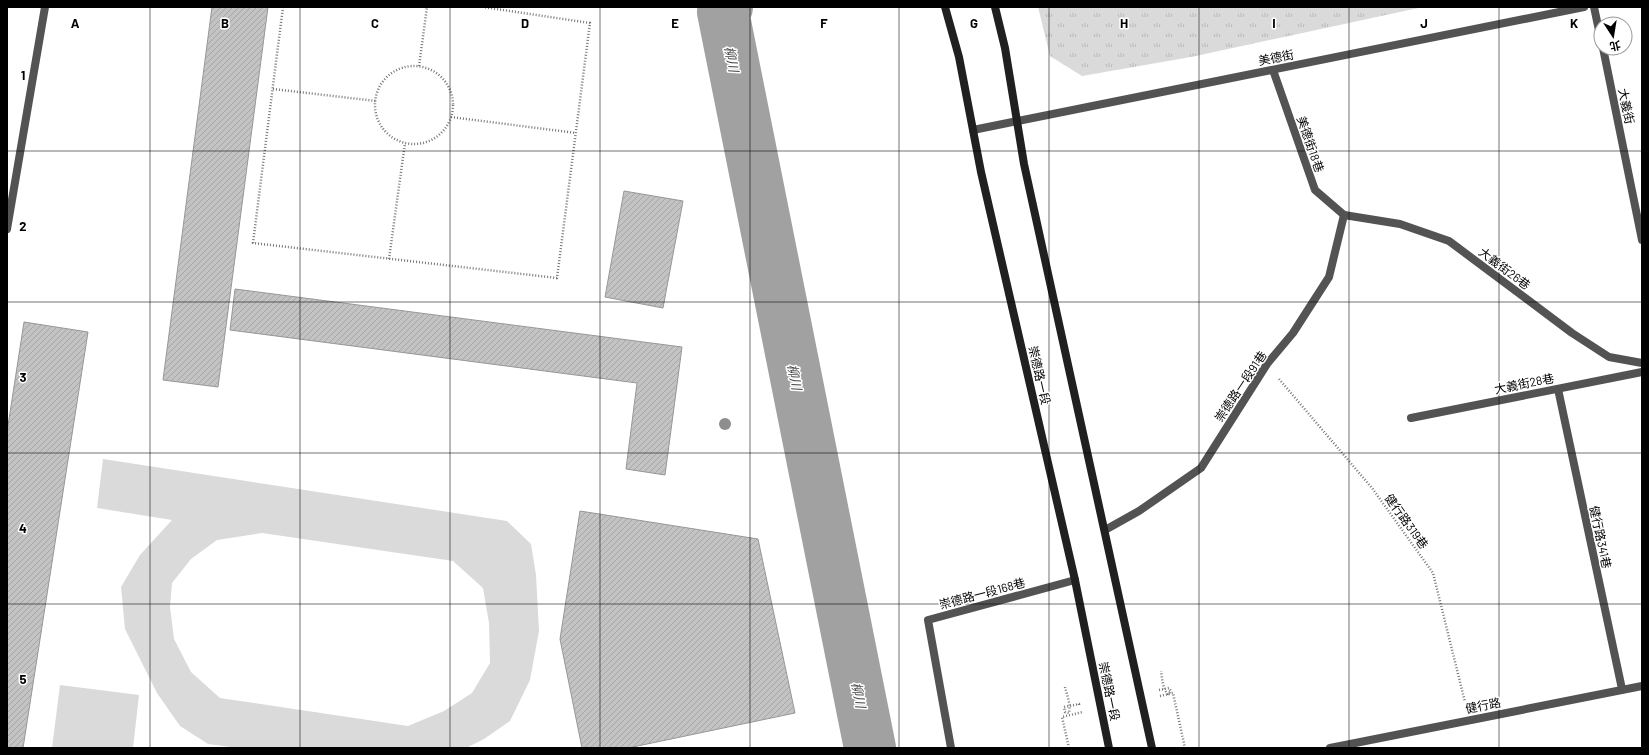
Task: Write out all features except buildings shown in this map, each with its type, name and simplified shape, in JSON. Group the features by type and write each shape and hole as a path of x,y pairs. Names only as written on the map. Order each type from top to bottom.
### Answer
{"main road":[{"name":"崇德路一段","path":"946,7 959,57 982,180 1075,580 1110,748"},
{"path":"995,7 1005,48 1024,164 1152,748"}],"street":[{"path":"7,229 45,7"},
{"name":"美德街","path":"973,130 1584,7"},
{"name":"大義街","path":"1605,56 1642,240"},
{"name":"美德街18巷","path":"1273,70 1315,190 1344,215"},
{"name":"大義街26巷","path":"1344,215 1400,224 1449,241 1572,333 1609,357 1642,363"},
{"name":"崇德路一段91巷","path":"1105,530 1139,511 1202,468 1267,364 1293,333 1329,277 1344,215"},
{"name":"大義街28巷","path":"1411,418 1642,372"},
{"name":"健行路341巷","path":"1558,389 1622,689"},
{"name":"崇德路一段168巷","path":"951,748 928,620 1075,580"},
{"name":"健行路","path":"1330,748 1642,686"}],"path":[{"path":"283,7 253,243 557,278 590,23 483,7"},
{"path":"419,66 427,7"},
{"path":"419,66 430,69 440,75 452,94 453,106 451,117 446,127 438,136 428,142 416,144 405,143 390,135 380,122 376,112 376,101 378,89 385,79 395,71 406,67 419,66"},
{"path":"273,89 376,101"},
{"path":"451,117 576,133"},
{"path":"389,259 405,143"},
{"name":"健行路319巷","path":"1267,364 1372,488 1433,573 1469,720"},
{"path":"1157,694 1159,690 1164,689 1169,688 1171,691 1168,694 1165,691 1164,685 1161,671"},
{"path":"1065,687 1069,703 1070,709 1070,711 1069,713 1065,712 1064,707 1072,706 1079,704 1082,712"}],"green space":[{"path":"1038,7 1423,7 1191,57 1082,76 1050,56"},
{"path":"103,459 507,521 531,544 536,575 539,631 530,680 510,721 484,739 466,748 239,748 208,744 180,726 157,693 125,629 121,587 140,555 172,520 97,508","holes":["262,533 453,561 483,588 489,623 490,663 472,693 444,711 408,726 220,698 191,672 174,639 170,607 172,583 191,559 217,540"]},
{"path":"60,685 139,695 133,748 52,748"}],"waterway":[{"name":"柳川","path":"727,7 723,12 870,748"}]}
